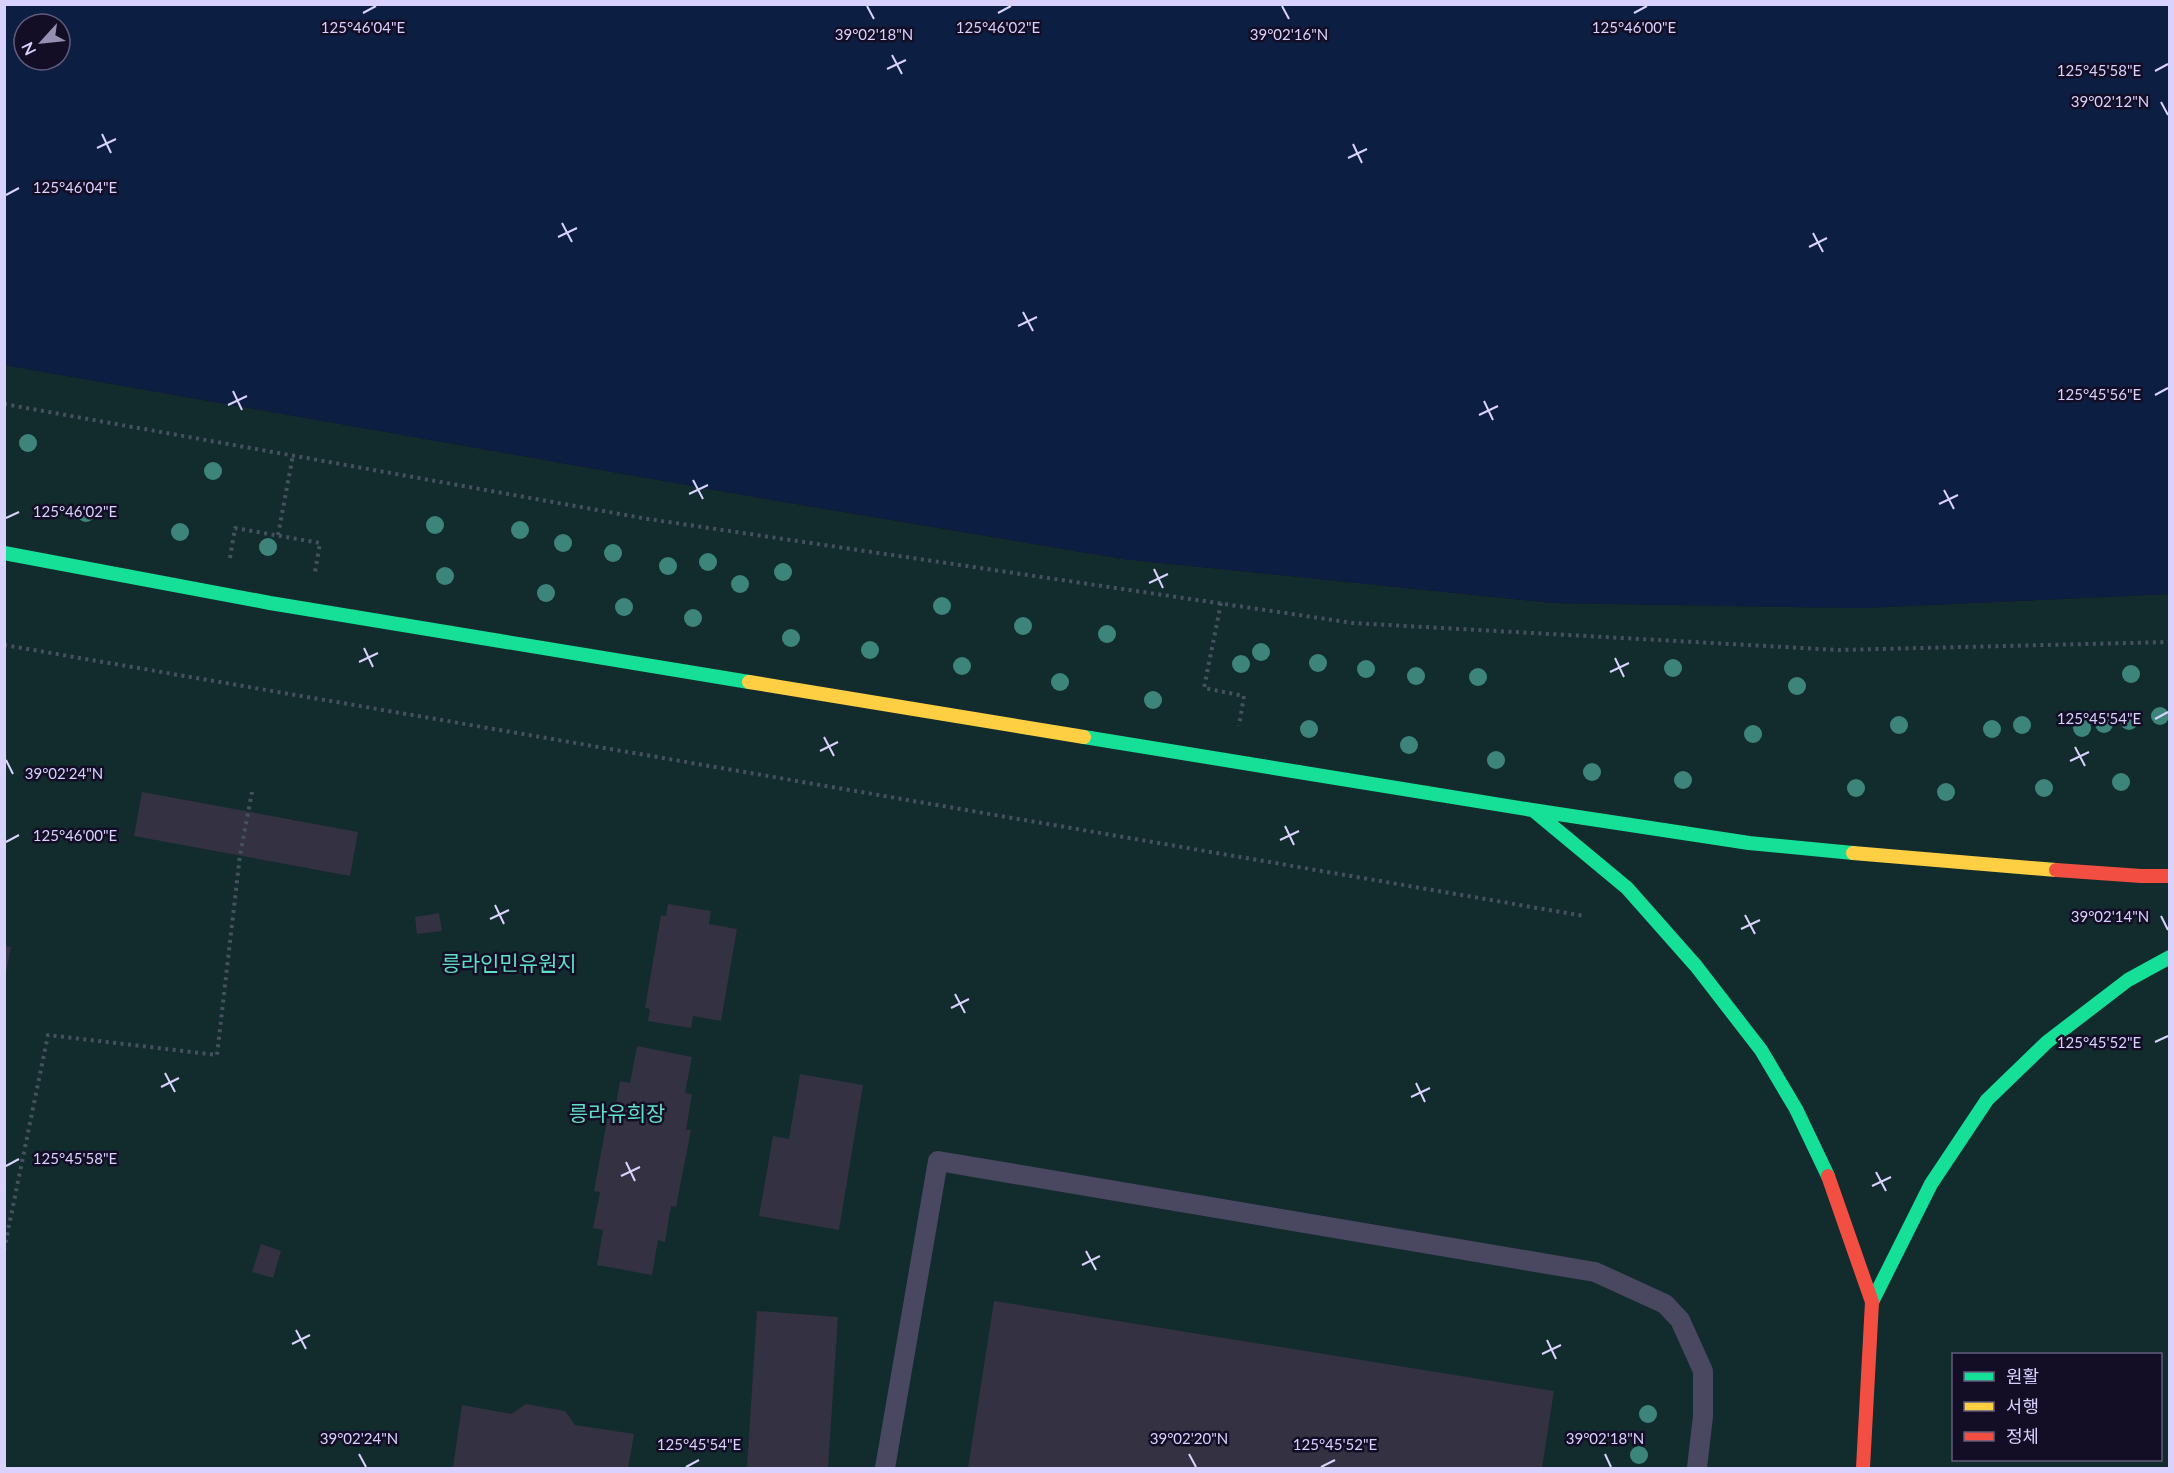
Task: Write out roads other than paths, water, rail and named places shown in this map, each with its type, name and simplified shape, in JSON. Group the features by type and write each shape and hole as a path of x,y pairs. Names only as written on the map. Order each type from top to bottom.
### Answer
{"street":[{"path":"4,553 270,603 1532,810 1760,844 1919,860 2169,876"},
{"path":"1532,810 1627,888 1696,966 1761,1050 1796,1109 1832,1184 1872,1302 1863,1468"},
{"path":"1872,1302 1930,1184 1987,1100 2047,1042 2128,980 2169,957"}],"lane":[{"path":"885,1468 938,1161 1594,1272 1665,1304 1680,1320 1703,1371 1703,1416 1697,1468"}],"water":[{"path":"4,5 2169,5 2169,594 1861,608 1553,603 1123,559 5,365"}],"park label":[{"name":"릉라인민유원지","path":"509,964"},
{"name":"릉라유희장","path":"617,1114"}]}
